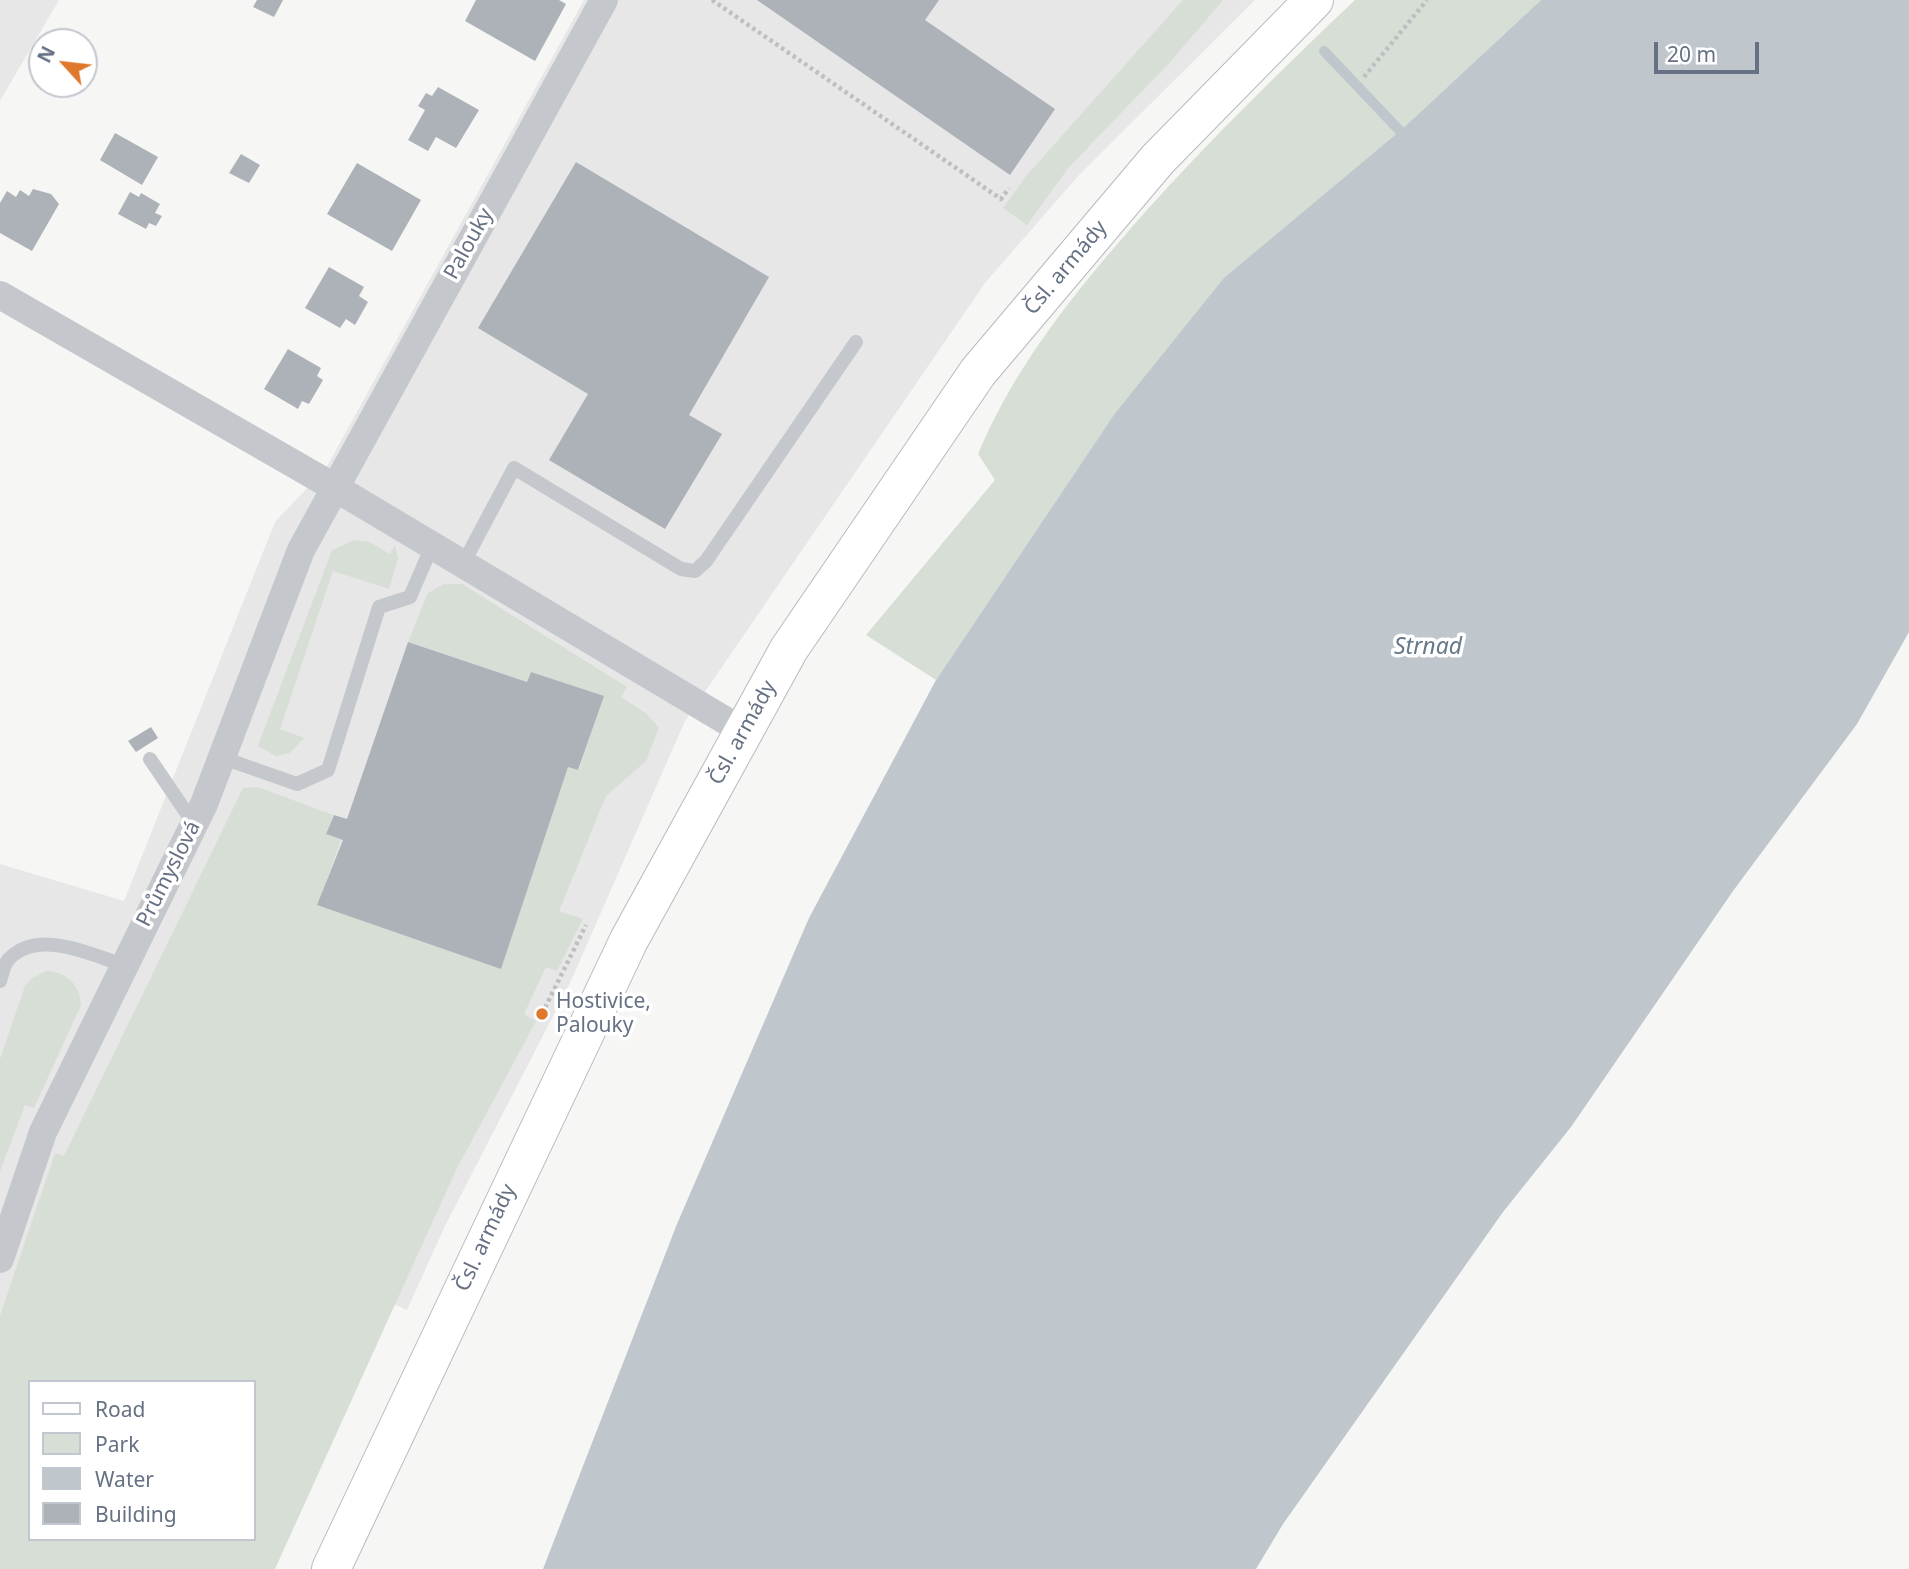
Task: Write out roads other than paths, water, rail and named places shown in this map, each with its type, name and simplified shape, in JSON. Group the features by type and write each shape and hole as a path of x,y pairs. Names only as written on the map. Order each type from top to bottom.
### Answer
{"main road":[{"name":"Čsl. armády","path":"331,1569 628,940 789,649 978,372 1158,159 1314,0"}],"street":[{"name":"Palouky","path":"334,487 604,0"},
{"path":"0,295 334,487 743,731"},
{"name":"Průmyslová","path":"0,1259 43,1132 194,824 302,550 334,487"}],"lane":[{"path":"463,564 514,468 681,569 695,571 706,561 856,342"},
{"path":"220,757 297,784 328,770 379,607 410,597 432,546"},
{"path":"150,759 194,824"},
{"path":"0,981 4,956 35,944 69,947 123,965"}],"water":[{"name":"Strnad","path":"1541,0 1909,0 1909,632 1857,724 1733,891 1571,1127 1503,1212 1283,1524 1256,1569 543,1569 677,1224 809,918 936,680 1113,416 1224,278 1400,131"}],"waterway":[{"path":"1324,51 1400,131"}],"place":[{"name":"Hostivice, Palouky","path":"542,1014"}]}
